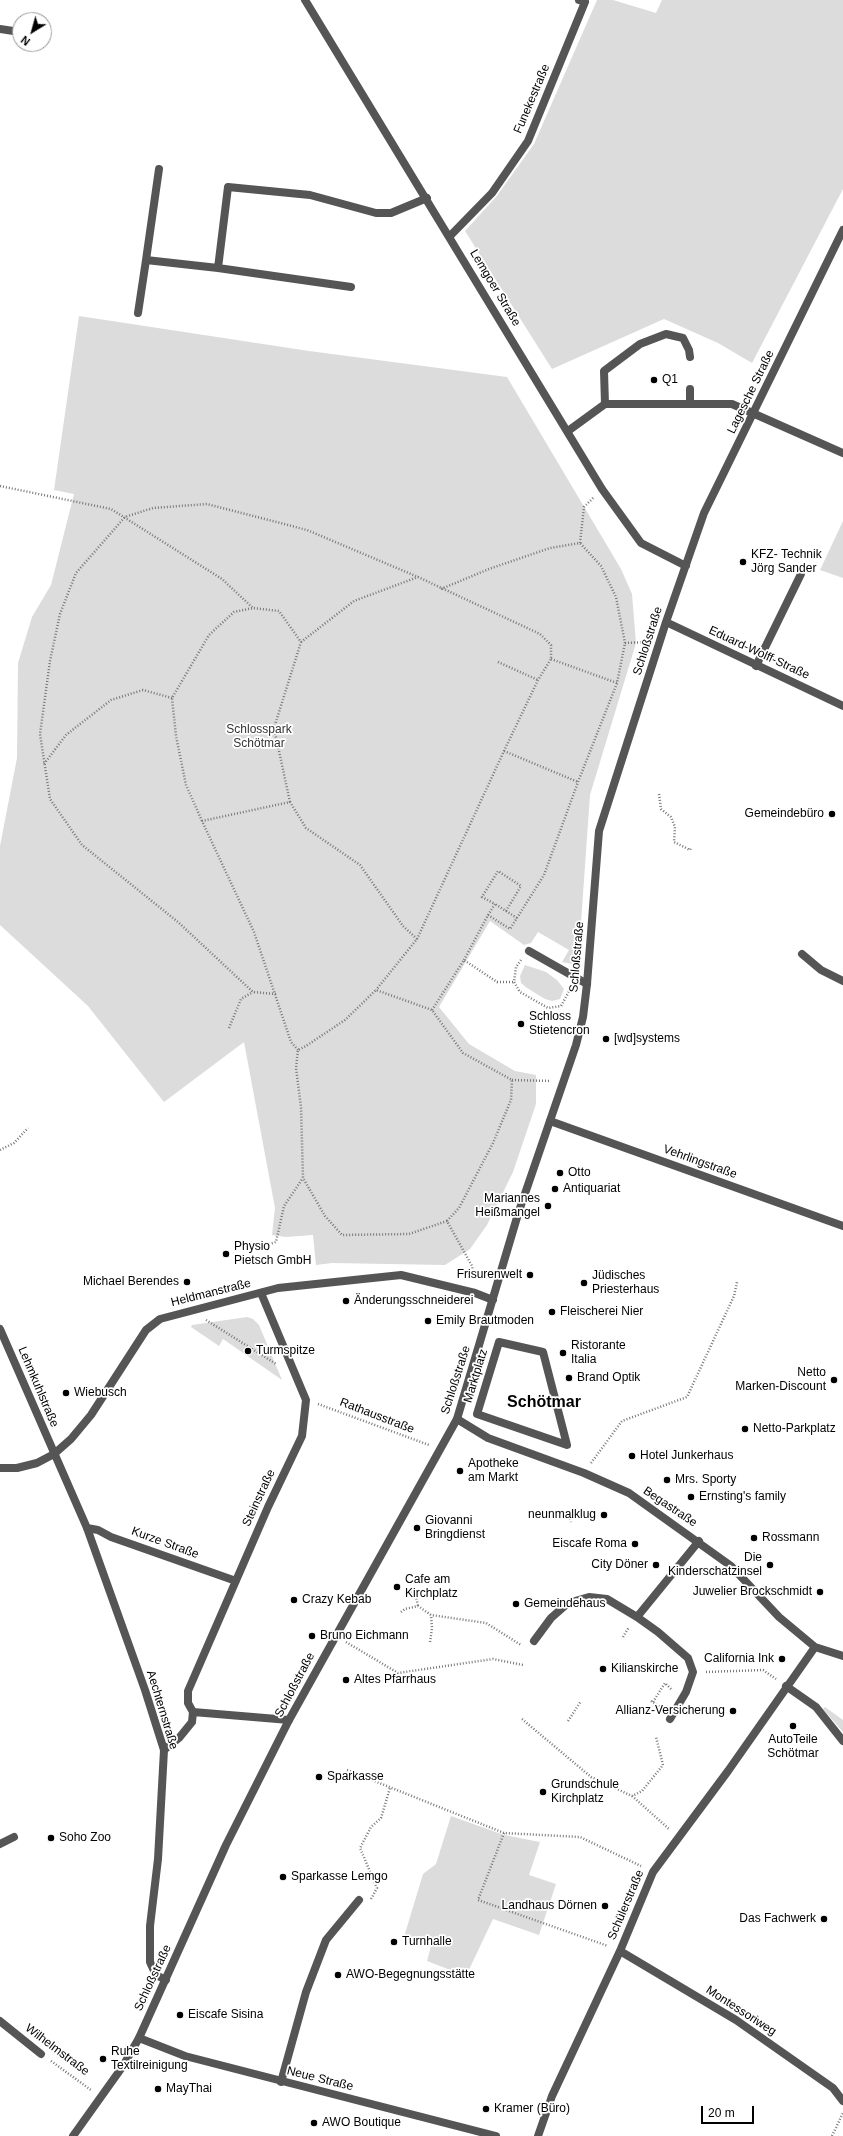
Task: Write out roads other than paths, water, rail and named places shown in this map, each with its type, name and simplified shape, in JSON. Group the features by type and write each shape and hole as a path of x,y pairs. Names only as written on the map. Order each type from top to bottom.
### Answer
{"street":[{"name":"Lemgoer Straße","path":"305,0 427,198 602,489 641,544 686,566"},
{"name":"Funekestraße","path":"450,236 492,193 528,141 585,2 579,0"},
{"path":"0,29 12,31"},
{"path":"138,313 159,169"},
{"path":"218,268 228,187 310,195 376,213 391,214 427,198"},
{"name":"Lagesche Straße","path":"686,566 704,514 843,230"},
{"path":"146,260 218,268 351,287"},
{"path":"605,404 604,371 640,344 666,334 672,335 683,338 689,350 690,357"},
{"path":"690,389 690,404"},
{"path":"568,431 605,404 732,404 753,415 843,453"},
{"name":"Schloßstraße","path":"73,2136 123,2066 139,2038 226,1845 289,1720 441,1450 456,1419 518,1214 576,1045 583,1016 587,984 599,831 666,622 686,566"},
{"path":"756,666 801,574"},
{"name":"Eduard-Wolff-Straße","path":"666,622 843,706"},
{"path":"529,951 587,984"},
{"path":"802,954 821,970 843,981"},
{"name":"Vehrlingstraße","path":"550,1121 843,1226"},
{"name":"Heldmanstraße","path":"0,1468 17,1468 37,1463 54,1454 71,1439 90,1415 146,1330 160,1319 278,1288 321,1282 401,1275 475,1294 492,1300"},
{"name":"Steinstraße","path":"193,1712 188,1703 188,1691 302,1436 306,1400 261,1293"},
{"name":"Lehmkuhlstraße","path":"0,1329 54,1454"},
{"name":"Marktplatz","path":"499,1342 542,1352 568,1445 477,1414 499,1342"},
{"name":"Begastraße","path":"456,1419 488,1438 584,1473 629,1493 699,1541 731,1566 780,1617 815,1647 843,1656"},
{"name":"Aechternstraße","path":"54,1454 87,1528 164,1750 160,1837 150,1940 150,1962 156,1975 166,1980"},
{"name":"Kurze Straße","path":"87,1528 98,1530 111,1537 236,1581"},
{"path":"637,1617 699,1541"},
{"path":"534,1640 551,1618 568,1604 589,1597 607,1599 658,1632 688,1658 693,1672 686,1692 670,1719"},
{"name":"Schülerstraße","path":"538,2136 552,2096 620,1951 653,1872 723,1777 815,1647"},
{"path":"786,1686 816,1707 843,1741"},
{"path":"164,1750 179,1738 192,1722 193,1712 289,1720"},
{"path":"0,1844 14,1836"},
{"path":"282,2082 306,1992 326,1940 359,1900"},
{"name":"Montessoriweg","path":"620,1951 736,2020 833,2088 843,2101"},
{"name":"Wilhelmstraße","path":"0,2021 40,2054"},
{"name":"Neue Straße","path":"139,2038 186,2056 496,2136"}],"place":[{"name":"Q1","path":"654,380"},
{"name":"KFZ- Technik Jörg Sander","path":"743,562"},
{"name":"Gemeindebüro","path":"832,814"},
{"name":"Schloss Stietencron","path":"521,1024"},
{"name":"[wd]systems","path":"606,1039"},
{"name":"Otto","path":"560,1173"},
{"name":"Antiquariat","path":"555,1189"},
{"name":"Mariannes Heißmangel","path":"548,1206"},
{"name":"Physio Pietsch GmbH","path":"226,1254"},
{"name":"Frisurenwelt","path":"530,1275"},
{"name":"Michael Berendes","path":"187,1282"},
{"name":"Jüdisches Priesterhaus","path":"584,1283"},
{"name":"Änderungsschneiderei","path":"346,1301"},
{"name":"Fleischerei Nier","path":"552,1312"},
{"name":"Emily Brautmoden","path":"428,1321"},
{"name":"Turmspitze","path":"248,1351"},
{"name":"Ristorante Italia","path":"563,1353"},
{"name":"Brand Optik","path":"569,1378"},
{"name":"Netto Marken-Discount","path":"834,1380"},
{"name":"Wiebusch","path":"66,1393"},
{"name":"Netto-Parkplatz","path":"745,1429"},
{"name":"Hotel Junkerhaus","path":"632,1456"},
{"name":"Apotheke am Markt","path":"460,1471"},
{"name":"Mrs. Sporty","path":"667,1480"},
{"name":"Ernsting's family","path":"691,1497"},
{"name":"neunmalklug","path":"604,1515"},
{"name":"Giovanni Bringdienst","path":"417,1528"},
{"name":"Rossmann","path":"754,1538"},
{"name":"Eiscafe Roma","path":"635,1544"},
{"name":"City Döner","path":"656,1565"},
{"name":"Die Kinderschatzinsel","path":"770,1565"},
{"name":"Cafe am Kirchplatz","path":"397,1587"},
{"name":"Juwelier Brockschmidt","path":"820,1592"},
{"name":"Crazy Kebab","path":"294,1600"},
{"name":"Gemeindehaus","path":"516,1604"},
{"name":"Bruno Eichmann","path":"312,1636"},
{"name":"California Ink","path":"782,1659"},
{"name":"Kilianskirche","path":"603,1669"},
{"name":"Altes Pfarrhaus","path":"346,1680"},
{"name":"Allianz-Versicherung","path":"733,1711"},
{"name":"AutoTeile Schötmar","path":"793,1726"},
{"name":"Sparkasse","path":"319,1777"},
{"name":"Grundschule Kirchplatz","path":"543,1792"},
{"name":"Soho Zoo","path":"51,1838"},
{"name":"Sparkasse Lemgo","path":"283,1877"},
{"name":"Landhaus Dörnen","path":"605,1906"},
{"name":"Das Fachwerk","path":"824,1919"},
{"name":"Turnhalle","path":"394,1942"},
{"name":"AWO-Begegnungsstätte","path":"338,1975"},
{"name":"Eiscafe Sisina","path":"180,2015"},
{"name":"Ruhe Textilreinigung","path":"103,2059"},
{"name":"MayThai","path":"158,2089"},
{"name":"Kramer (Büro)","path":"486,2109"},
{"name":"AWO Boutique","path":"314,2123"}],"district":[{"name":"Schötmar","path":"544,1403"}],"park label":[{"name":"Schlosspark Schötmar","path":"259,737"}]}
